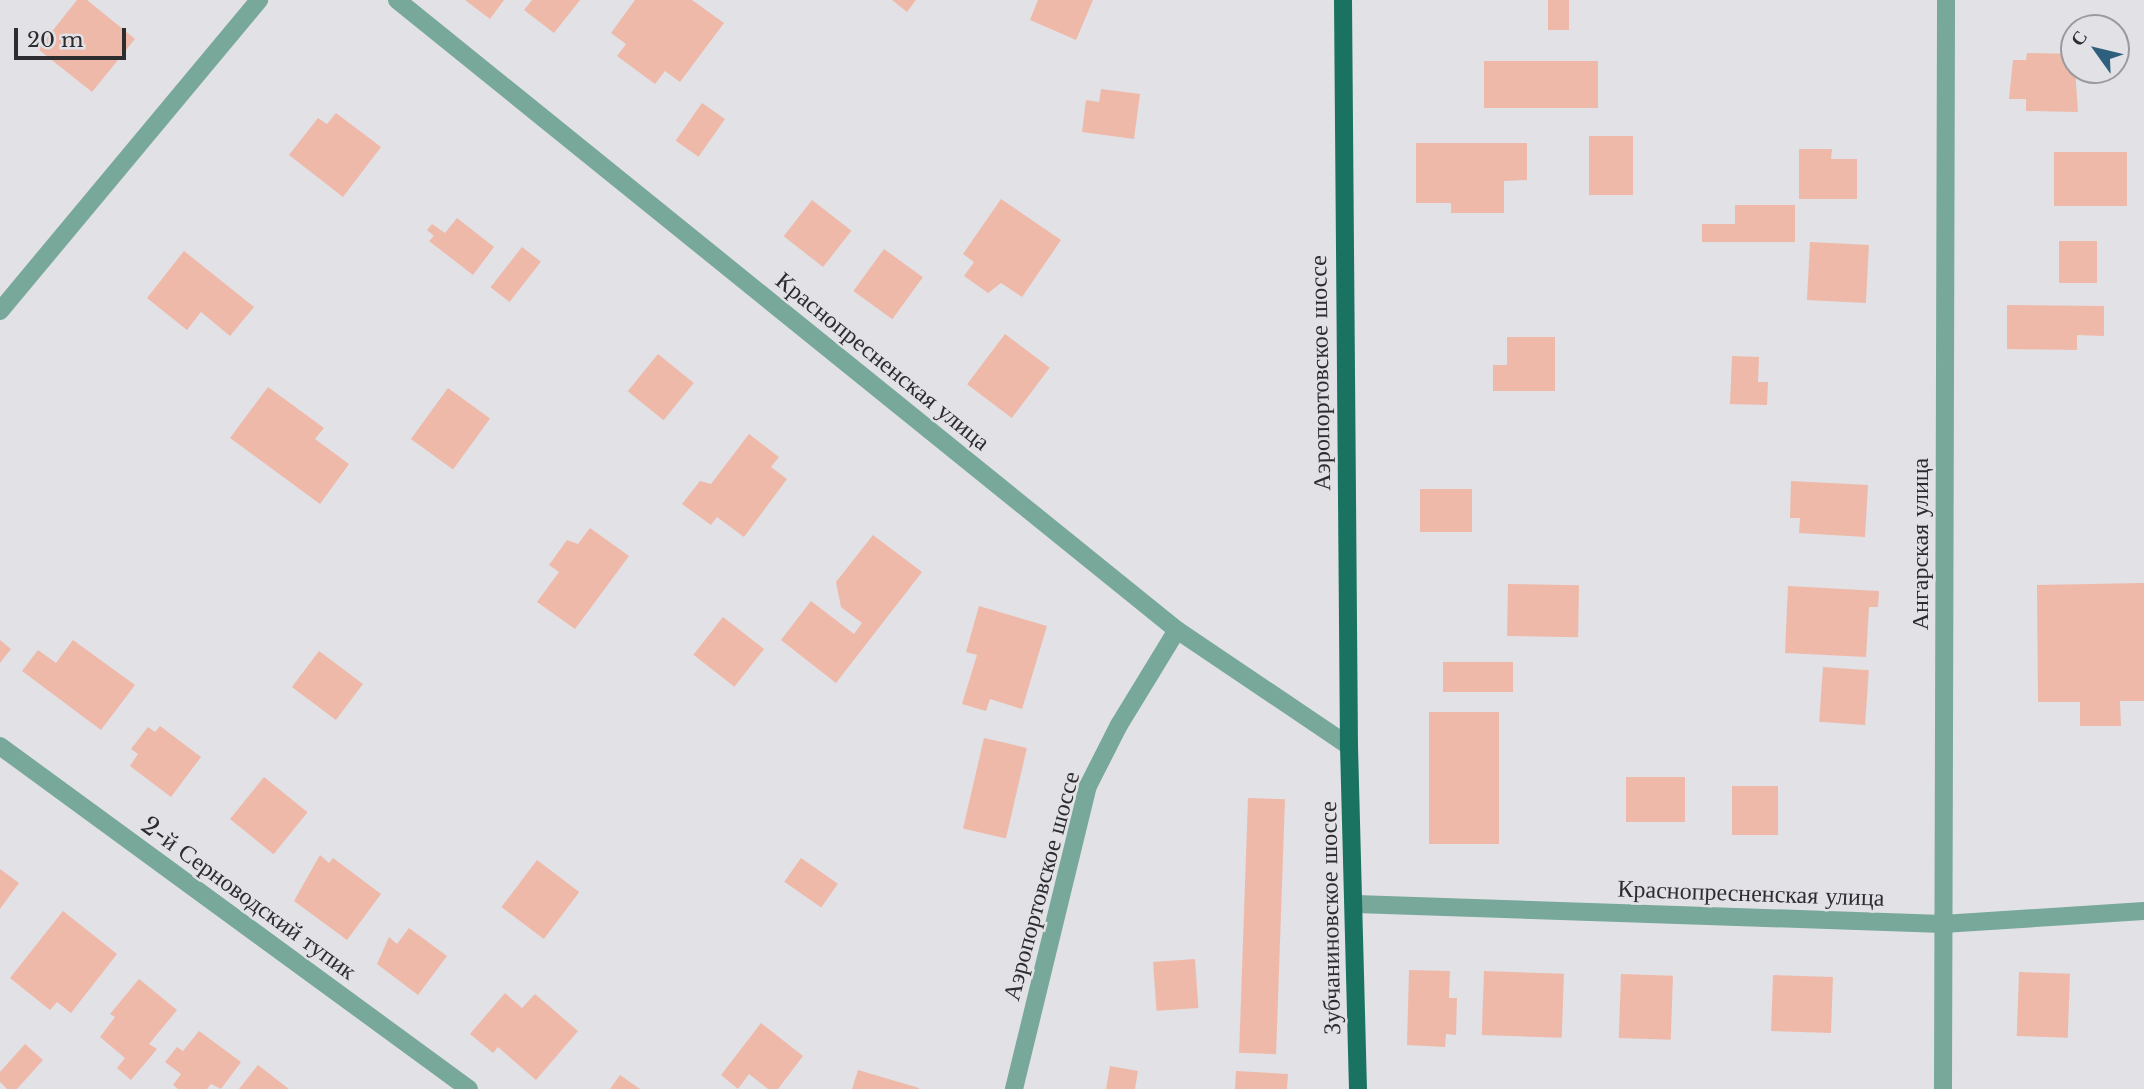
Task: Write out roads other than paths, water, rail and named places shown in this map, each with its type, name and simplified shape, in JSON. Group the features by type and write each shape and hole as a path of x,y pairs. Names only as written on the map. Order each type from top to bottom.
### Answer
{"main road":[{"name":"Аэропортовское шоссе","path":"1343,0 1349,746"},
{"name":"Зубчаниновское шоссе","path":"1349,746 1356,904 1357,1089"}],"street":[{"path":"0,311 259,0"},
{"name":"Краснопресненская улица","path":"397,0 1177,630 1349,746"},
{"name":"Ангарская улица","path":"1943,1089 1946,0"},
{"name":"Аэропортовское шоссе","path":"1014,1089 1088,786 1177,630"},
{"name":"2-й Серноводский тупик","path":"0,746 469,1089"},
{"name":"Краснопресненская улица","path":"1356,904 1944,924 2144,911"}]}
